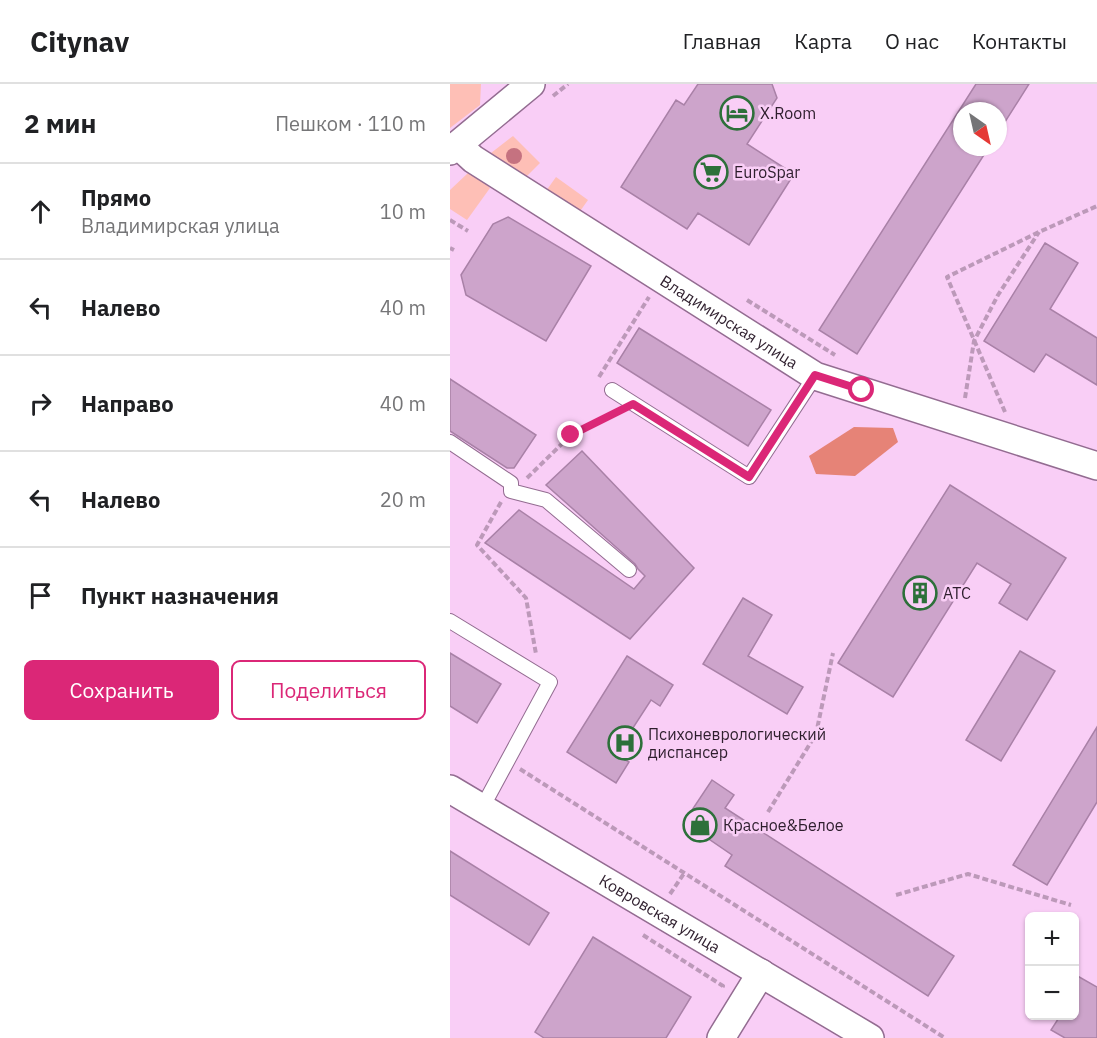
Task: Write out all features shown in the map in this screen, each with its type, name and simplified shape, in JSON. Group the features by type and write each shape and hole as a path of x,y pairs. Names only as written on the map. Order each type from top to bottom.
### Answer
{"street":[{"path":"454,148 531,84"},
{"name":"Владимирская улица","path":"454,148 815,375 1097,466"},
{"name":"Ковровская улица","path":"450,789 870,1038"},
{"path":"721,1038 761,973"}],"lane":[{"path":"612,390 749,477 815,375"},
{"path":"450,442 511,487 546,500 629,570"},
{"path":"450,621 550,682 482,808"}],"path":[{"path":"995,410 1006,413 947,277 1097,206"},
{"path":"450,220 468,231"},
{"path":"975,403 964,400 974,341 998,295 1039,232"},
{"path":"612,390 596,381 652,291"},
{"path":"747,300 837,356"},
{"path":"539,674 526,598 477,545 511,487 571,435 633,404"},
{"path":"768,812 816,734 833,653"},
{"path":"507,760 945,1038"},
{"path":"896,895 968,874 1071,905"}],"shaded area":[{"path":"450,84 481,84 480,105 450,128"},
{"path":"513,136 540,163 523,180 491,162 491,153"},
{"path":"468,173 482,180 490,188 467,220 450,209 450,190"},
{"path":"556,177 588,200 578,214 546,191"},
{"path":"854,427 893,428 898,442 855,476 816,474 809,456"}],"building":[{"name":"EuroSpar","path":"698,84 772,84 777,98 747,144 794,174 749,245 698,213 687,229 621,187 676,100 684,105"},
{"path":"976,84 1029,84 1007,119 1007,102 965,102"},
{"path":"953,120 953,156 983,156 857,354 819,330"},
{"path":"508,217 591,266 546,341 466,295 461,275 493,224"},
{"path":"1045,243 1078,263 1050,309 1097,338 1097,385 1046,354 1034,372 984,341"},
{"path":"639,328 771,410 748,446 617,363"},
{"path":"450,379 536,435 514,468 507,468 450,431"},
{"path":"582,451 694,568 630,639 485,543 519,510 634,589 645,576 635,564 546,485"},
{"name":"АТС","path":"950,485 1066,558 1027,620 999,603 1011,584 977,563 893,697 838,663"},
{"path":"743,598 772,615 748,656 803,687 787,714 703,664"},
{"path":"1020,651 1055,671 1001,761 966,740"},
{"path":"450,653 501,684 477,723 450,706"},
{"name":"Психоневрологический диспансер","path":"627,656 673,685 660,706 651,700 616,754 629,762 616,783 567,752"},
{"path":"1097,727 1097,802 1047,885 1013,865"},
{"path":"712,780 734,795 725,808 954,956 928,996 725,866 732,855 684,822"},
{"path":"450,851 549,913 529,945 450,895"},
{"path":"593,937 691,997 666,1038 544,1038 535,1032"},
{"path":"1079,977 1097,987 1097,1038 1065,1038 1051,1030 1057,1020 1079,1020"}],"place":[{"name":"Х.Room","path":"737,113"},
{"name":"EuroSpar","path":"711,172"},
{"name":"АТС","path":"920,593"},
{"name":"Психоневрологический диспансер","path":"625,743"},
{"name":"Красное&Белое","path":"700,825"}],"route":[{"path":"571,435 633,404 749,477 815,375 862,390"}]}
